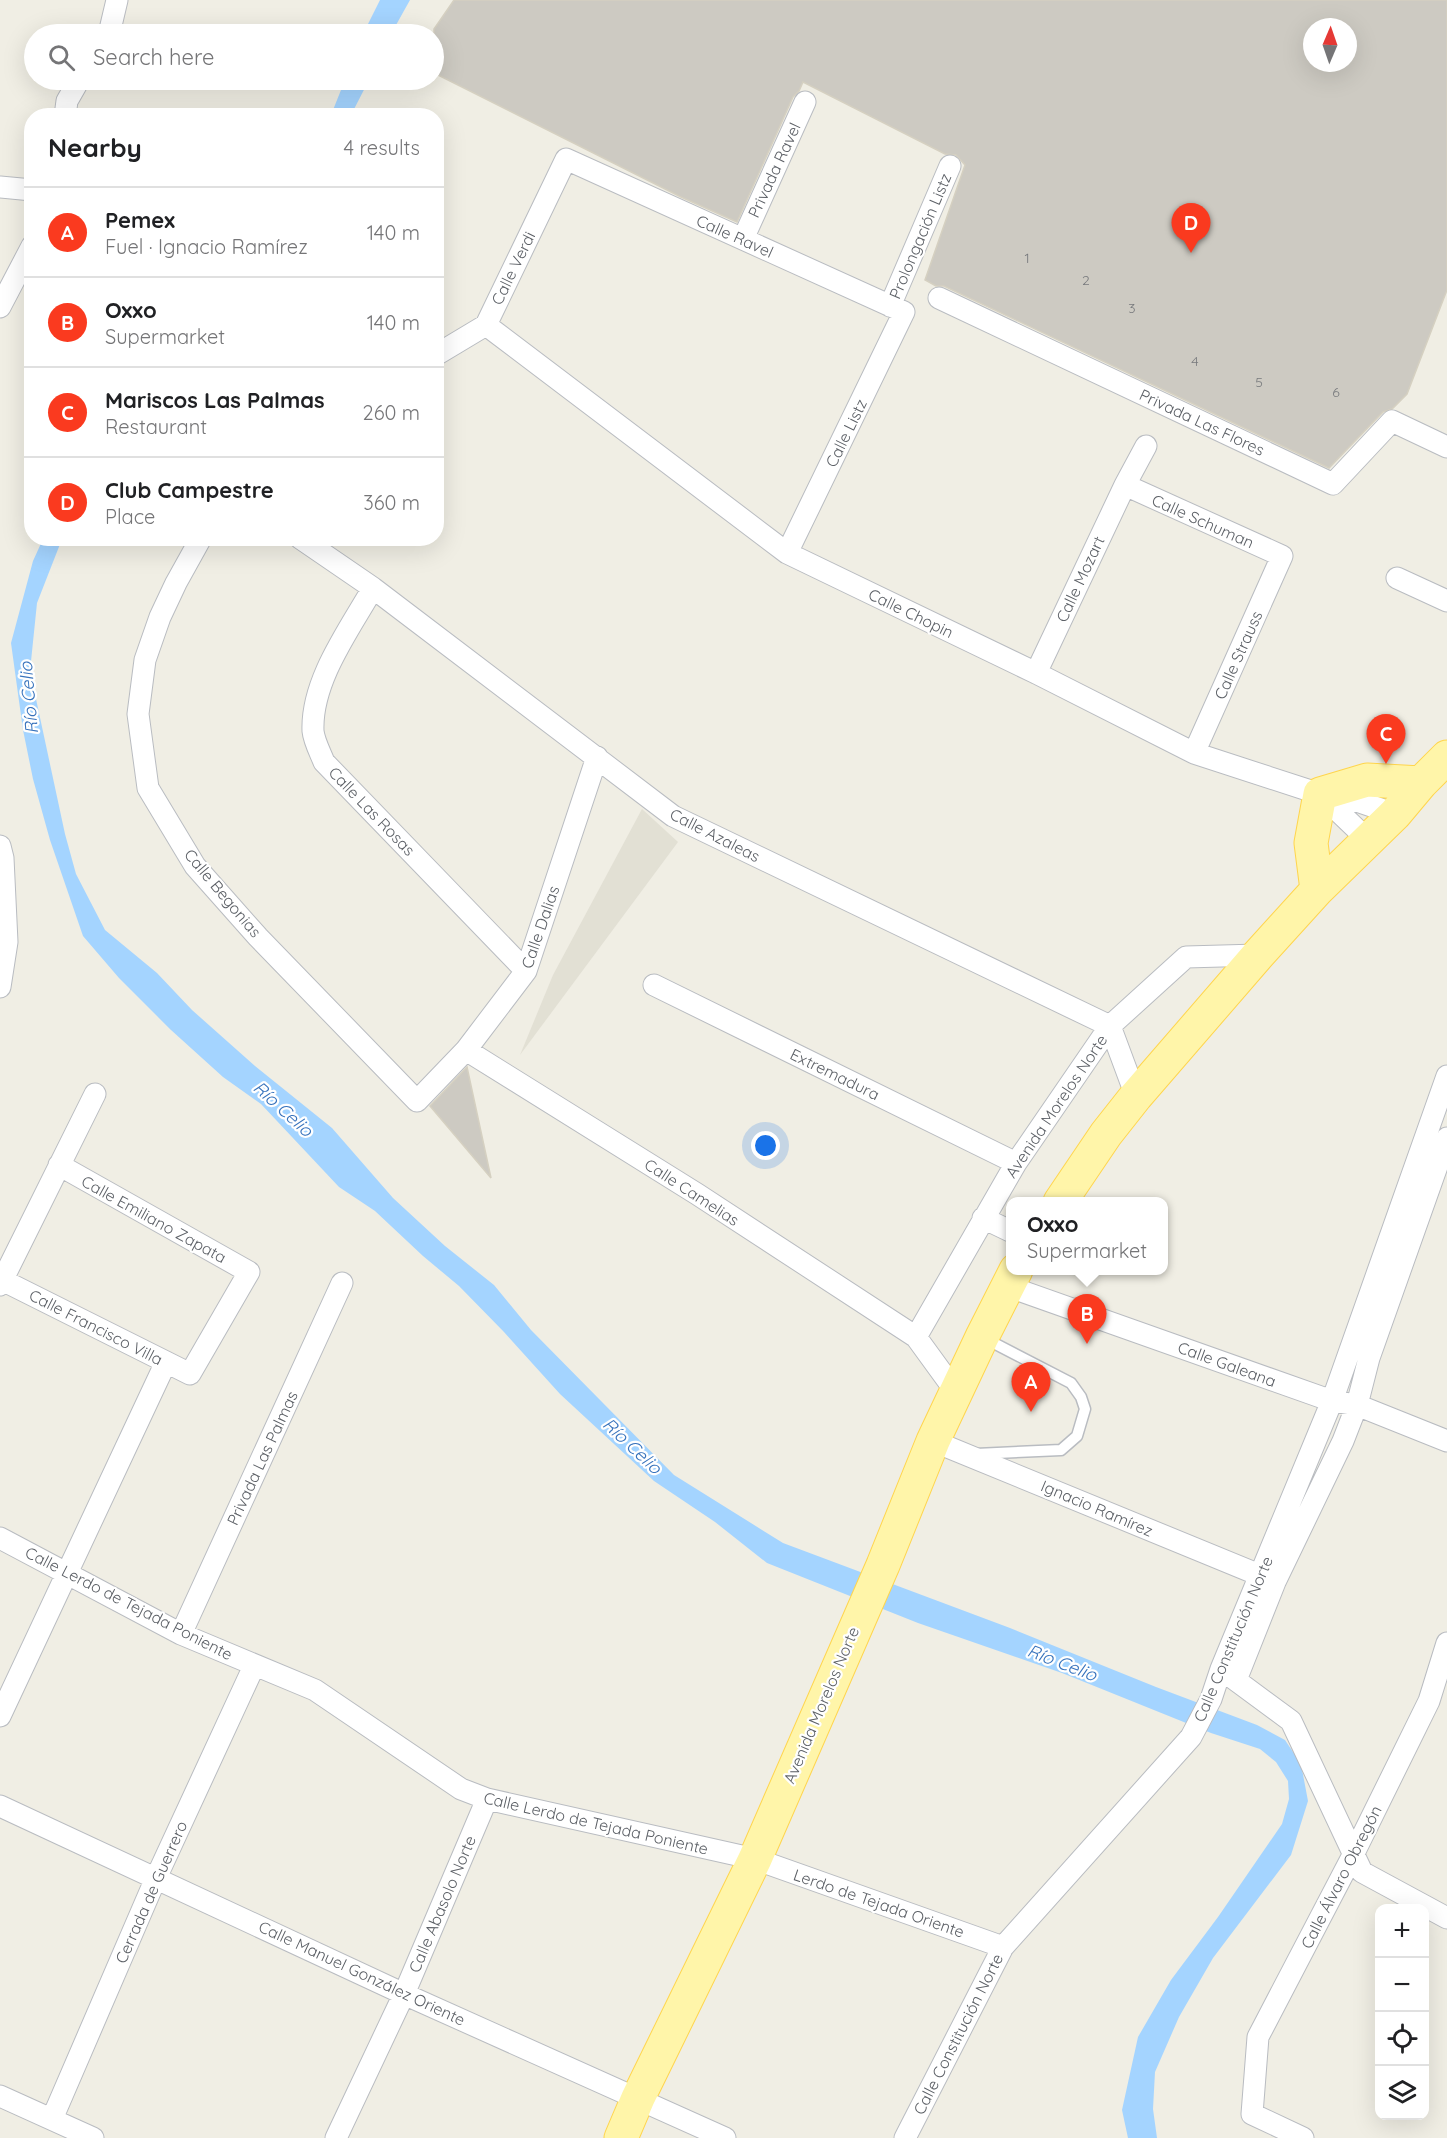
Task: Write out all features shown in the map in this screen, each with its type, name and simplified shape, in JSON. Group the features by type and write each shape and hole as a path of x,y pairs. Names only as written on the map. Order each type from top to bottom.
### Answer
{"main road":[{"path":"1063,1197 1106,1134 1136,1096 1258,955 1317,890 1395,814 1447,757"},
{"path":"1317,890 1311,843 1320,794 1367,780 1421,783"},
{"name":"Avenida Morelos Norte","path":"621,2138 638,2098 755,1859 883,1565 933,1441 1012,1278"}],"street":[{"path":"111,24 117,0"},
{"path":"66,108 73,90"},
{"name":"Privada Ravel","path":"742,239 806,102"},
{"name":"Calle Ravel","path":"566,159 897,309"},
{"name":"Calle Verdi","path":"444,350 486,325 566,159"},
{"name":"Prolongación Listz","path":"897,309 950,166"},
{"path":"0,187 24,189"},
{"path":"0,307 24,261"},
{"name":"Privada Las Flores","path":"939,298 1333,484 1392,421 1447,447"},
{"name":"Calle Listz","path":"787,553 897,309"},
{"name":"Calle Chopin","path":"486,325 787,553 1036,673 1194,753 1320,794 1368,840"},
{"name":"Calle Mozart","path":"1036,673 1125,485 1146,446"},
{"name":"Calle Schuman","path":"1125,485 1282,556"},
{"name":"Calle Begonias","path":"197,546 159,617 145,660 138,714 148,788 195,866 258,938 417,1101"},
{"name":"Calle Azaleas","path":"312,546 373,588 673,816 1110,1026"},
{"name":"Calle Strauss","path":"1194,753 1282,556"},
{"path":"1396,578 1447,601"},
{"name":"Calle Las Rosas","path":"373,588 321,681 315,706 313,733 324,762 526,971"},
{"name":"Calle Dalias","path":"417,1101 466,1050 526,971 597,757"},
{"path":"1320,794 1360,802 1395,814"},
{"path":"0,846 3,858 7,942 0,987"},
{"name":"Avenida Morelos Norte","path":"916,1337 1016,1163 1110,1026 1186,957 1258,955"},
{"name":"Extremadura","path":"654,985 1016,1163"},
{"path":"1110,1026 1136,1096"},
{"name":"Calle Camelias","path":"466,1050 697,1194 916,1337"},
{"name":"Calle Constitución Norte","path":"905,2138 1003,1947 1191,1737 1211,1699 1228,1674 1267,1579 1439,1118 1447,1076"},
{"path":"1,1283 95,1094"},
{"name":"Calle Constitución Norte","path":"1267,1579 1343,1441 1357,1406 1369,1359 1447,1138"},
{"name":"Calle Emiliano Zapata","path":"59,1165 249,1272 190,1374"},
{"path":"983,1218 1006,1229"},
{"name":"Calle Galeana","path":"1012,1278 1332,1401 1357,1406 1447,1442"},
{"name":"Calle Francisco Villa","path":"1,1283 190,1374"},
{"name":"Privada Las Palmas","path":"181,1634 342,1283"},
{"path":"916,1337 956,1392"},
{"path":"0,1716 166,1362"},
{"name":"Ignacio Ramírez","path":"933,1441 1267,1579"},
{"name":"Calle Lerdo de Tejada Poniente","path":"0,1538 181,1634 315,1690 461,1789 487,1799 755,1859"},
{"name":"Calle Álvaro Obregón","path":"1303,2138 1252,2114 1258,2037 1353,1855 1429,1701 1447,1643"},
{"name":"Cerrada de Guerrero","path":"52,2119 156,1878 254,1666"},
{"path":"1228,1674 1291,1721 1362,1872 1447,1918"},
{"name":"Calle Abasolo Norte","path":"336,2138 404,1994 487,1799"},
{"name":"Calle Manuel González Oriente","path":"0,1806 404,1994 725,2138"},
{"name":"Lerdo de Tejada Oriente","path":"755,1859 1003,1947"},
{"path":"0,2096 93,2138"}],"lane":[{"path":"969,1455 1061,1450 1077,1436 1085,1408 1081,1397 1071,1383 982,1337"}],"shaded area":[{"path":"642,809 678,842 520,1055 553,975"}],"water":[{"path":"380,0 410,0 397,24 368,24"},
{"path":"341,90 364,90 355,108 334,108"},
{"name":"Río Celio","path":"40,546 59,546 37,603 30,671 65,834 76,874 105,930 157,973 192,1010 255,1066 332,1128 393,1198 445,1246 494,1285 531,1330 674,1475 783,1543 1010,1628 1257,1725 1285,1740 1301,1764 1308,1801 1291,1855 1213,1958 1179,2017 1155,2072 1153,2109 1157,2138 1128,2138 1122,2110 1138,2037 1171,1980 1282,1824 1289,1799 1288,1781 1276,1762 1260,1749 1211,1733 1062,1673 918,1623 767,1563 715,1522 654,1481 560,1394 459,1286 375,1211 339,1187 261,1104 223,1077 171,1030 119,978 83,936 50,840 33,779 23,730 11,643 33,561"}],"building":[{"path":"454,0 1447,0 1447,290 1407,394 1392,409 1383,412 1329,468 944,286 936,286 925,280 965,165 956,155 945,154 803,82 793,97 737,222 681,197 444,78 444,24 437,24"},
{"path":"467,1067 491,1178 430,1106"}],"place":[{"name":"Club Campestre","path":"1191,253"},
{"name":"Mariscos Las Palmas","path":"1386,764"},
{"name":"Oxxo","path":"1087,1344"},
{"name":"Pemex","path":"1031,1412"}]}
